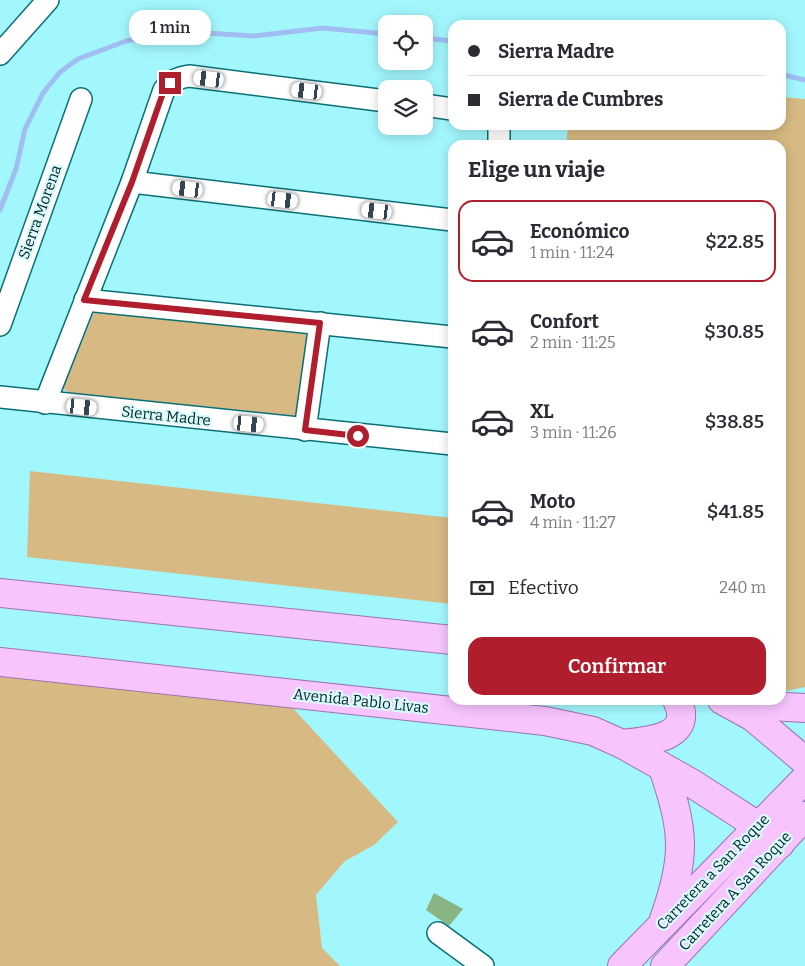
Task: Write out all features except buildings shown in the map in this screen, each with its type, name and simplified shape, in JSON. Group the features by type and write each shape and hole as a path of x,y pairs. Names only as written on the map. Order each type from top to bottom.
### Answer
{"main road":[{"path":"0,593 448,640"},
{"name":"Avenida Pablo Livas","path":"0,662 545,721 594,731 622,744 693,784 758,826 780,844"},
{"path":"622,744 661,739 667,736 680,723 681,714 678,705"},
{"path":"731,705 753,718 805,761"},
{"path":"766,705 805,708"},
{"path":"634,966 655,932 674,893 682,845 676,805 663,768"},
{"name":"Carretera a San Roque","path":"622,966 805,779"},
{"name":"Carretera A San Roque","path":"665,966 805,816"}],"street":[{"path":"0,54 48,0"},
{"path":"45,403 132,182 164,90 177,78 189,76 378,99"},
{"name":"Sierra Morena","path":"0,325 81,99"},
{"path":"433,106 448,108"},
{"path":"132,182 448,220"},
{"path":"84,300 448,337"},
{"path":"305,430 320,323"},
{"name":"Sierra Madre","path":"0,397 448,444"},
{"path":"438,933 483,966"}],"shaded area":[{"path":"786,97 805,99 805,687 786,691 786,140 566,140 568,130 786,130"},
{"path":"95,310 299,327 306,335 310,358 302,408 290,423 70,394 63,388"},
{"path":"30,471 448,518 448,604 27,557"},
{"path":"0,674 290,705 398,822 374,845 345,861 316,895 322,948 340,966 0,966"}],"waterway":[{"path":"0,210 16,169 25,129 43,93 60,72 78,59 126,41 173,31 254,36 323,28 378,33"},
{"path":"433,39 448,41"},
{"path":"786,75 805,80"}],"route":[{"path":"170,83 164,90 132,182 84,300 320,323 305,430 358,436"}]}
